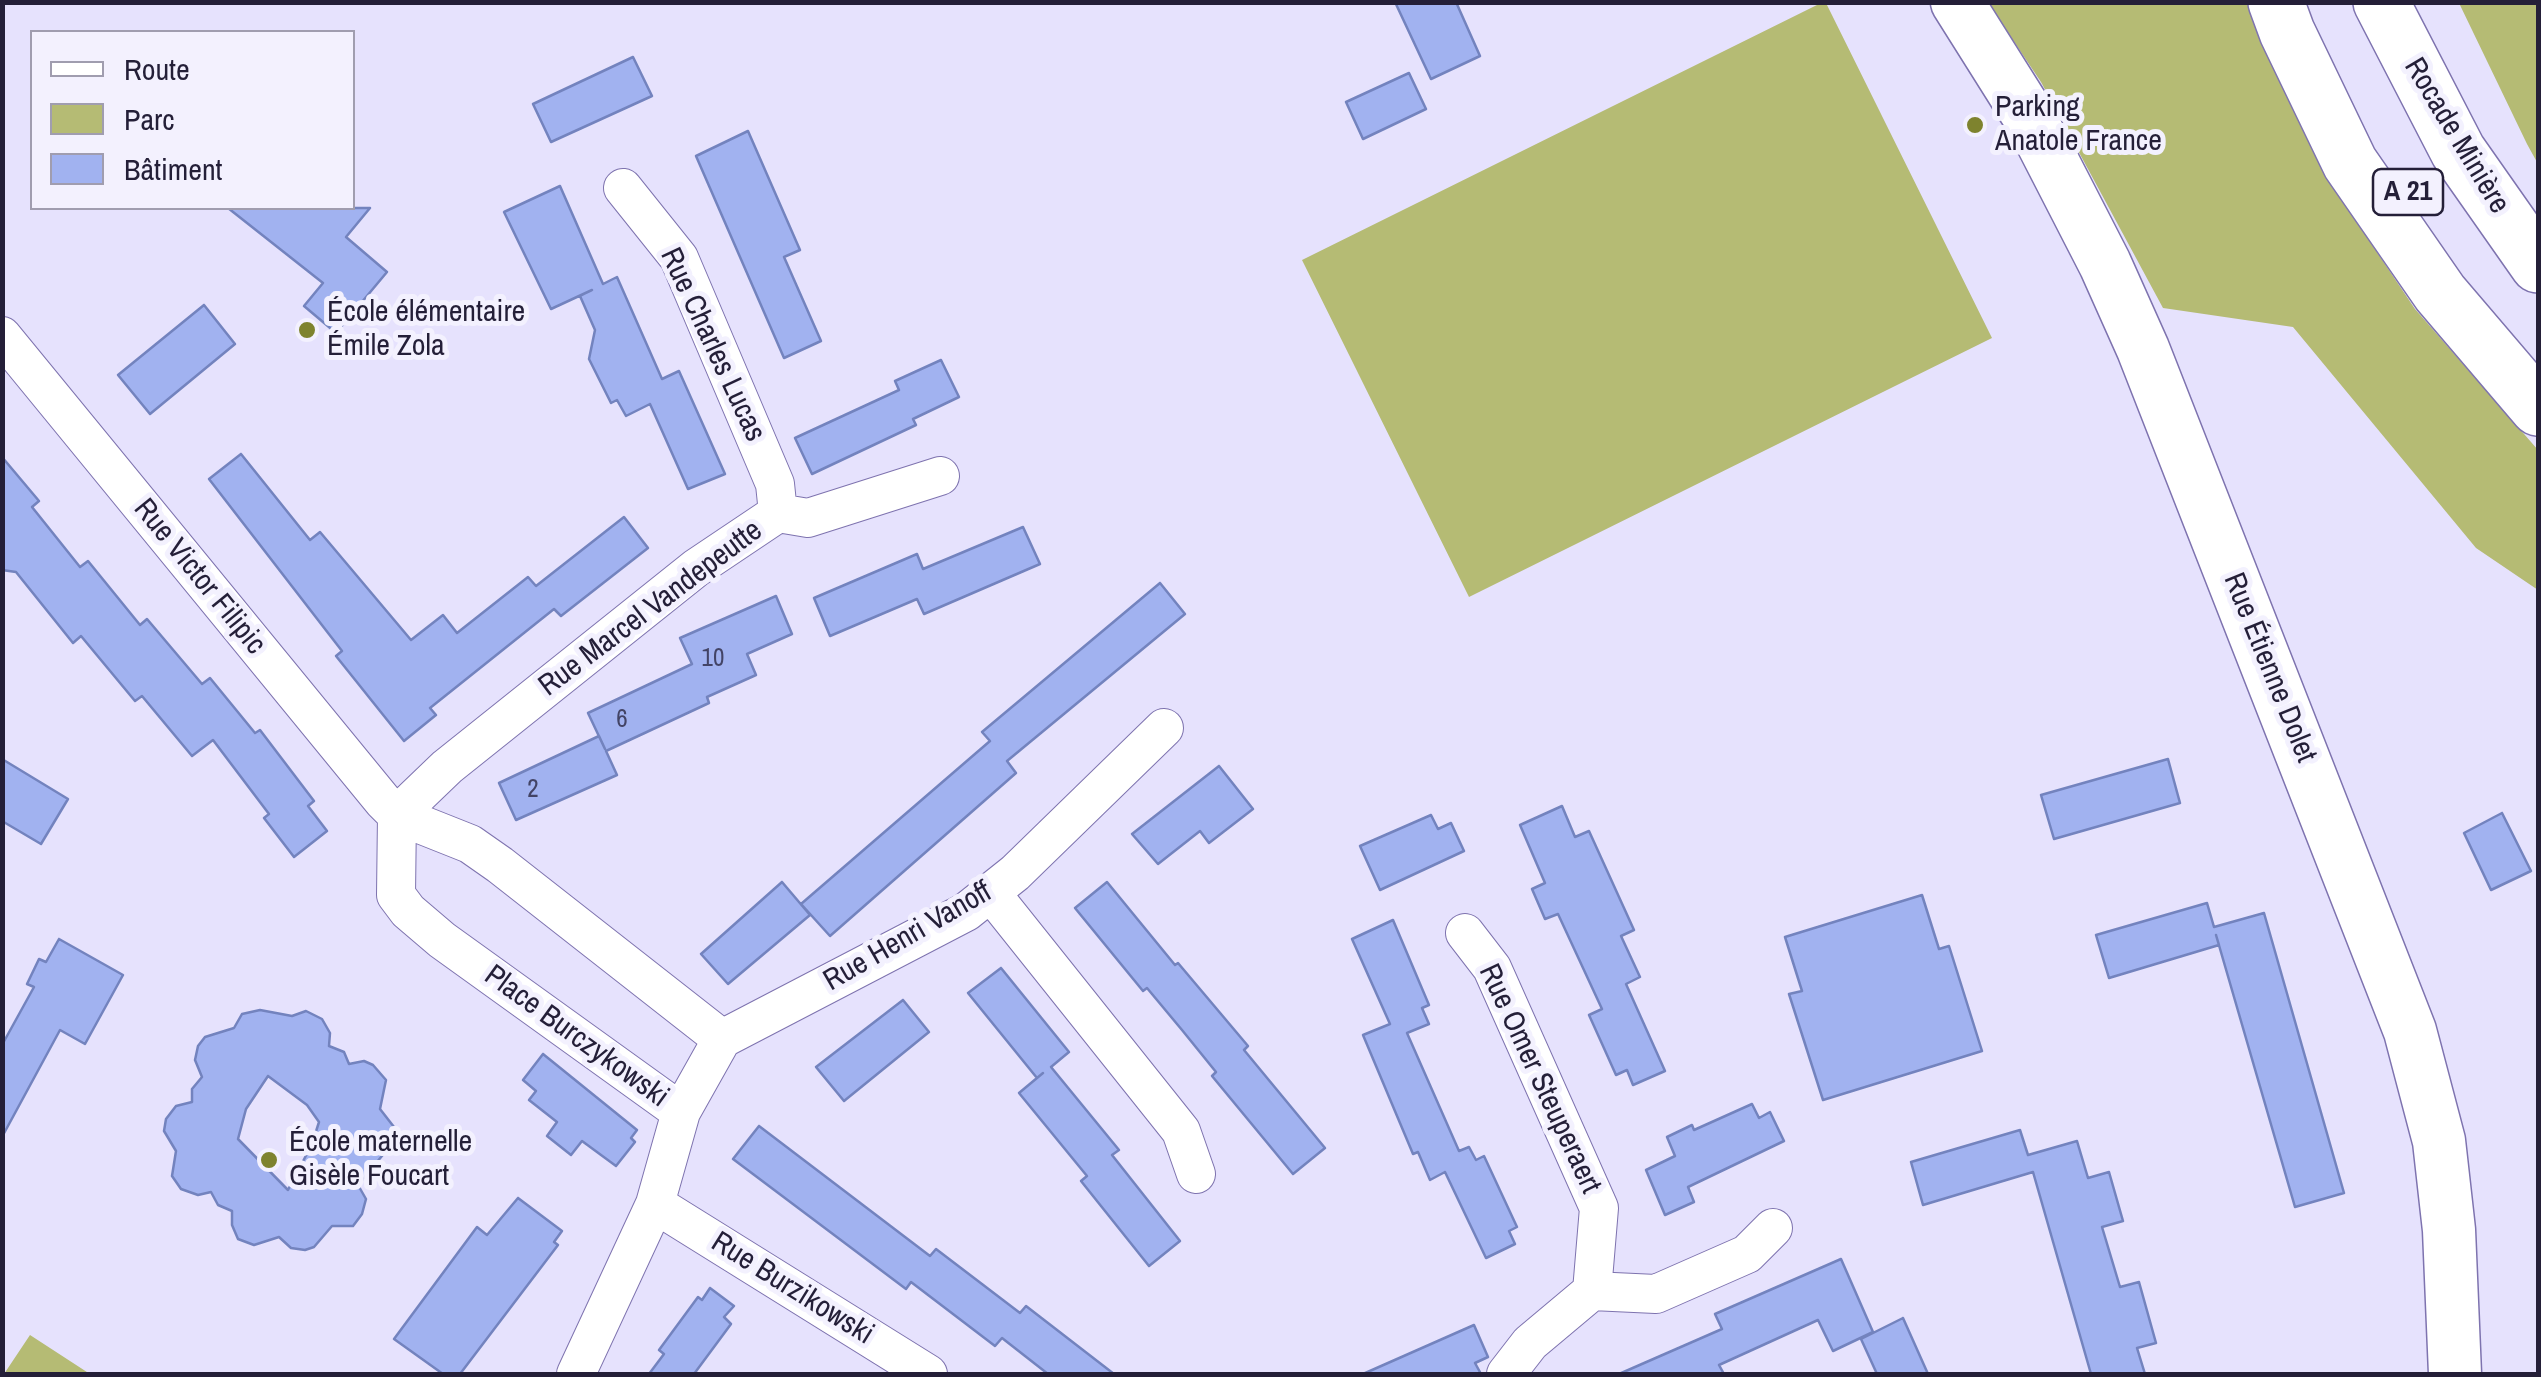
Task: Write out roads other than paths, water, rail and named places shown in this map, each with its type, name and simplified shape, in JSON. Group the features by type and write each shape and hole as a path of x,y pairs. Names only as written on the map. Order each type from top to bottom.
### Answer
{"highway":[{"path":"2276,2 2286,32 2350,163 2440,293 2538,408"},
{"name":"A 21","path":"2310,2 2372,138 2462,273 2538,362"},
{"name":"Rocade Minière","path":"2381,2 2458,151 2538,265"}],"street":[{"name":"Rue Étienne Dolet","path":"1957,2 2030,118 2090,233 2143,349 2410,1031 2439,1141 2449,1230 2455,1374"},
{"name":"Rue Charles Lucas","path":"623,188 679,258 775,484 778,513"},
{"name":"Rue Victor Filipic","path":"2,336 397,815"},
{"name":"Rue Marcel Vandepeutte","path":"397,815 447,767 681,580 778,513 808,518 940,476"},
{"name":"Rue Henri Vanoff","path":"722,1039 966,912 991,893 1164,728"},
{"path":"397,815 470,844 722,1039"},
{"name":"Place Burczykowski","path":"397,815 396,895 408,911 442,940 681,1112 722,1039"},
{"path":"991,893 1181,1131 1196,1174"},
{"name":"Rue Omer Steuperaert","path":"1465,933 1492,968 1599,1208 1592,1290"},
{"path":"576,1374 656,1204 681,1112"},
{"name":"Rue Burzikowski","path":"656,1204 928,1374"},
{"path":"1506,1374 1530,1343 1592,1290 1656,1294 1747,1254 1773,1228"}],"place":[{"name":"Parking Anatole France","path":"1975,125"},
{"name":"École élémentaire Émile Zola","path":"307,330"},
{"name":"École maternelle Gisèle Foucart","path":"269,1160"}]}
